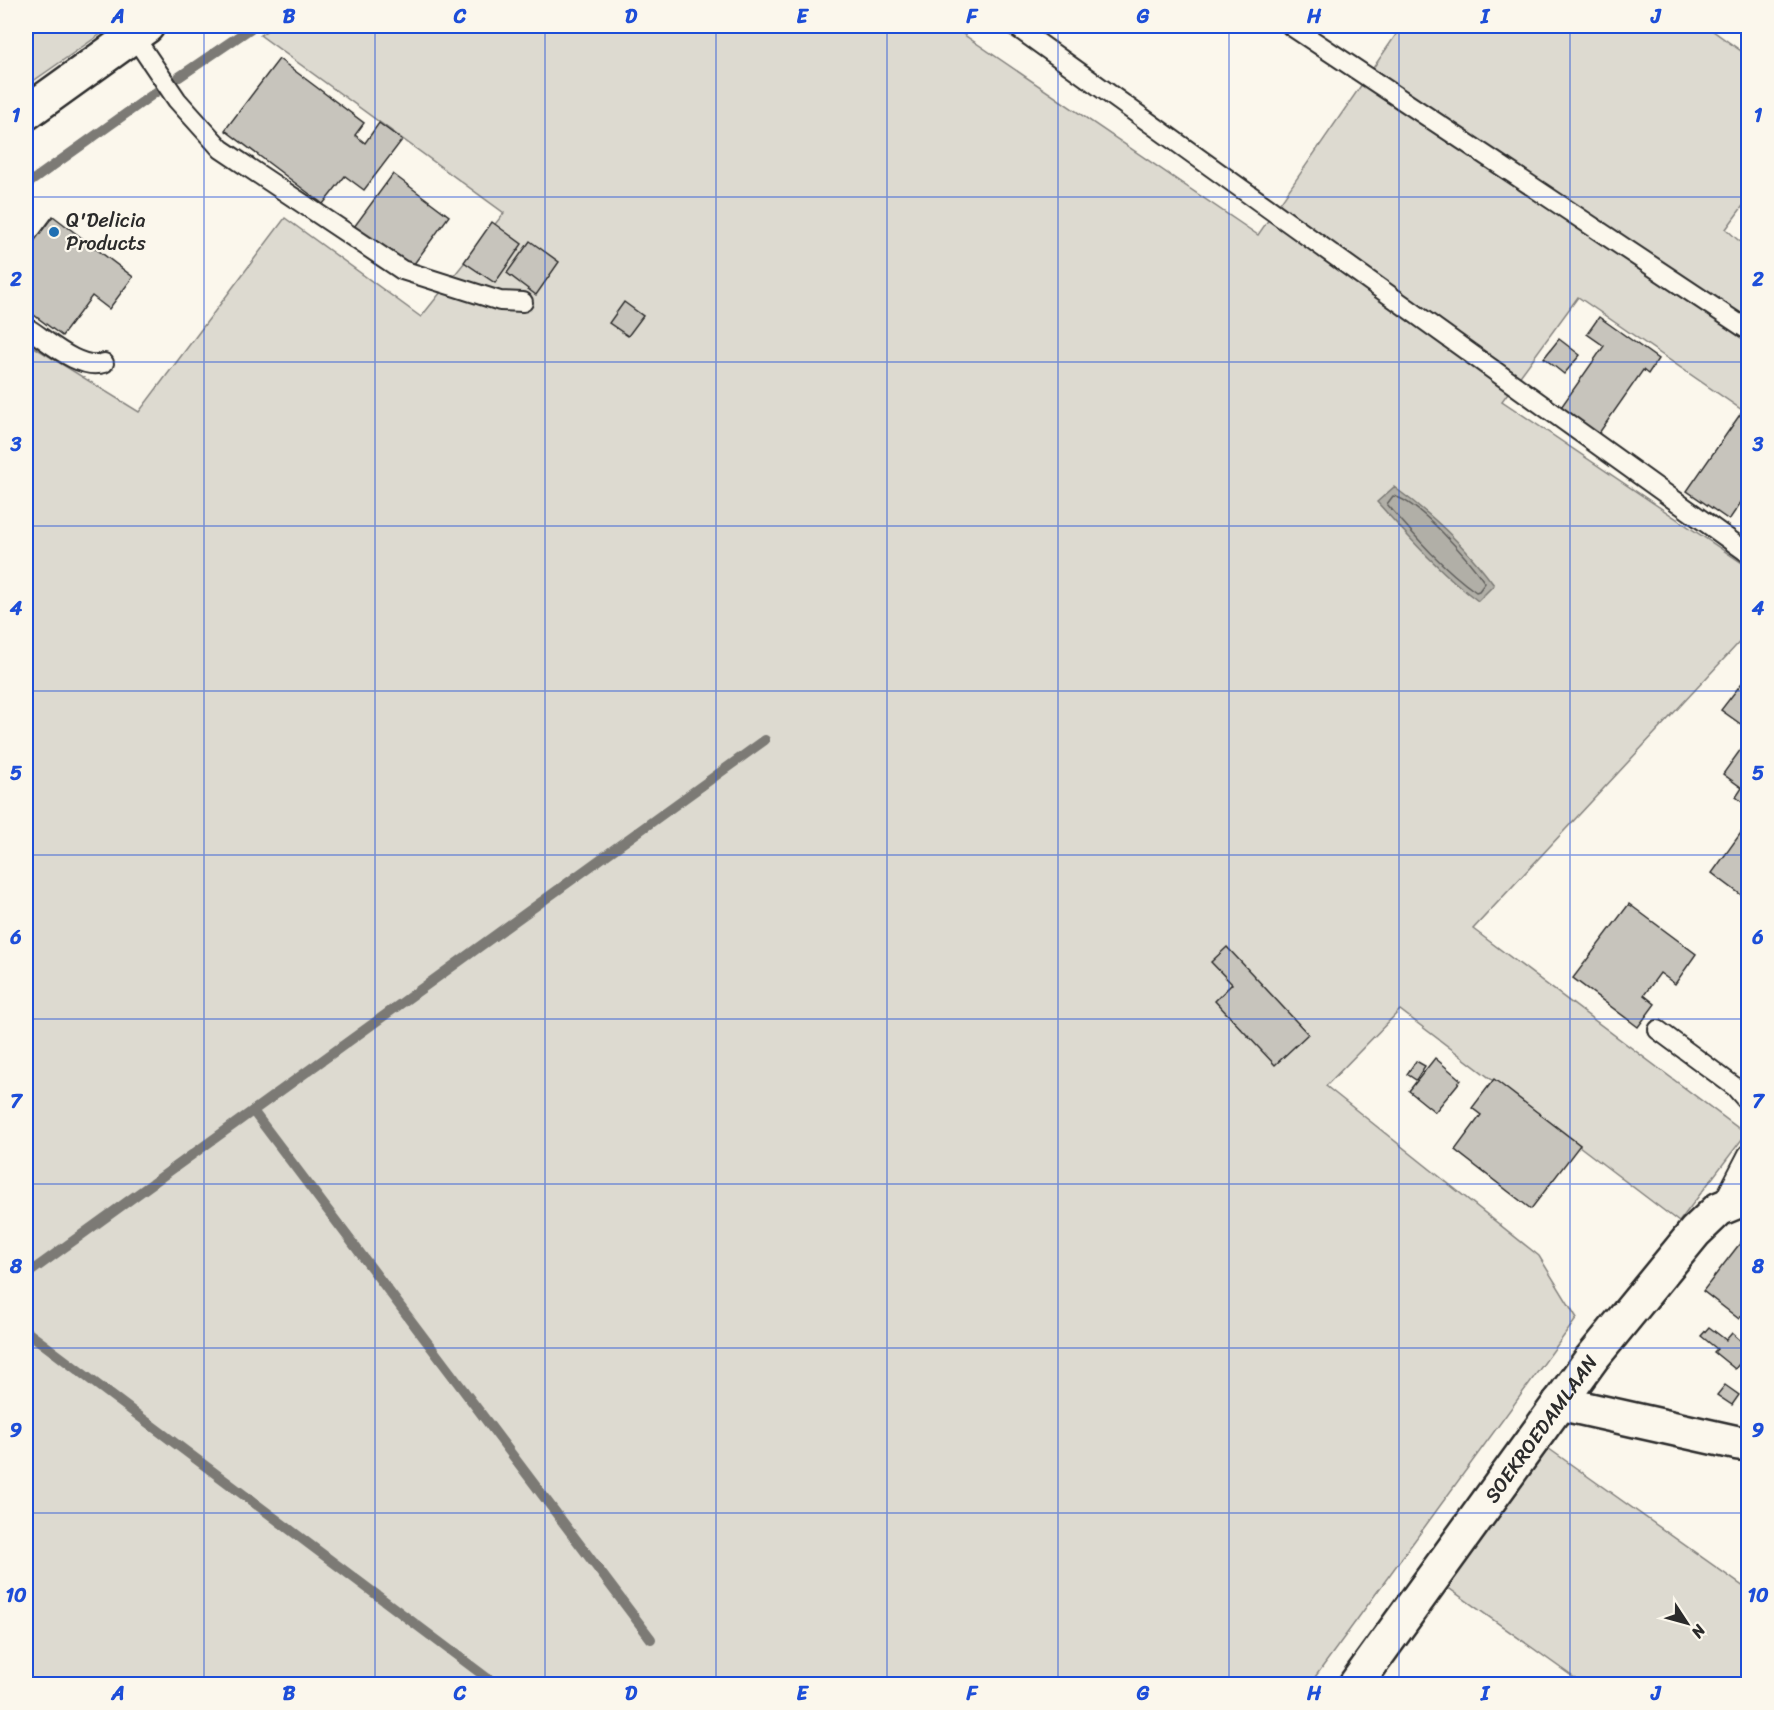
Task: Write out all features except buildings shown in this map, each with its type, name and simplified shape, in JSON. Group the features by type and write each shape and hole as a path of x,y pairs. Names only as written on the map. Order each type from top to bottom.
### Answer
{"street":[{"path":"26,113 140,30"},
{"name":"SOEKROEDAMLAAN","path":"1356,1684 1559,1403 1695,1232 1734,1203"},
{"path":"1559,1403 1738,1443 1749,1443"}],"lane":[{"path":"1015,26 1749,553"},
{"path":"1291,26 1749,330"},
{"path":"140,30 177,100 221,149 402,270 500,301 523,302"},
{"path":"26,327 79,361 95,366 104,363"},
{"path":"1658,1030 1735,1087 1749,1102"},
{"path":"1734,1203 1749,1154"}],"shaded area":[{"path":"41,26 112,26 26,86 26,37"},
{"path":"274,26 951,26 1258,235 1402,26 1706,26 1748,56 1748,199 1726,229 1748,249 1748,414 1578,297 1502,401 1748,567 1748,633 1473,929 1746,1134 1679,1222 1400,1010 1326,1086 1539,1256 1577,1318 1310,1684 26,1684 26,342 139,412 285,218 421,317 504,213 260,35"},
{"path":"1545,1446 1748,1590 1748,1684 1583,1684 1443,1584"}],"water":[{"path":"1394,487 1448,532 1494,585 1478,601 1438,567 1377,502"}],"waterway":[{"path":"179,77 254,26"},
{"path":"26,185 159,90"},
{"path":"26,1275 765,740"},
{"path":"253,1111 651,1639"},
{"path":"26,1331 495,1684"}],"place":[{"name":"Q'Delicia Products","path":"54,232"}]}
